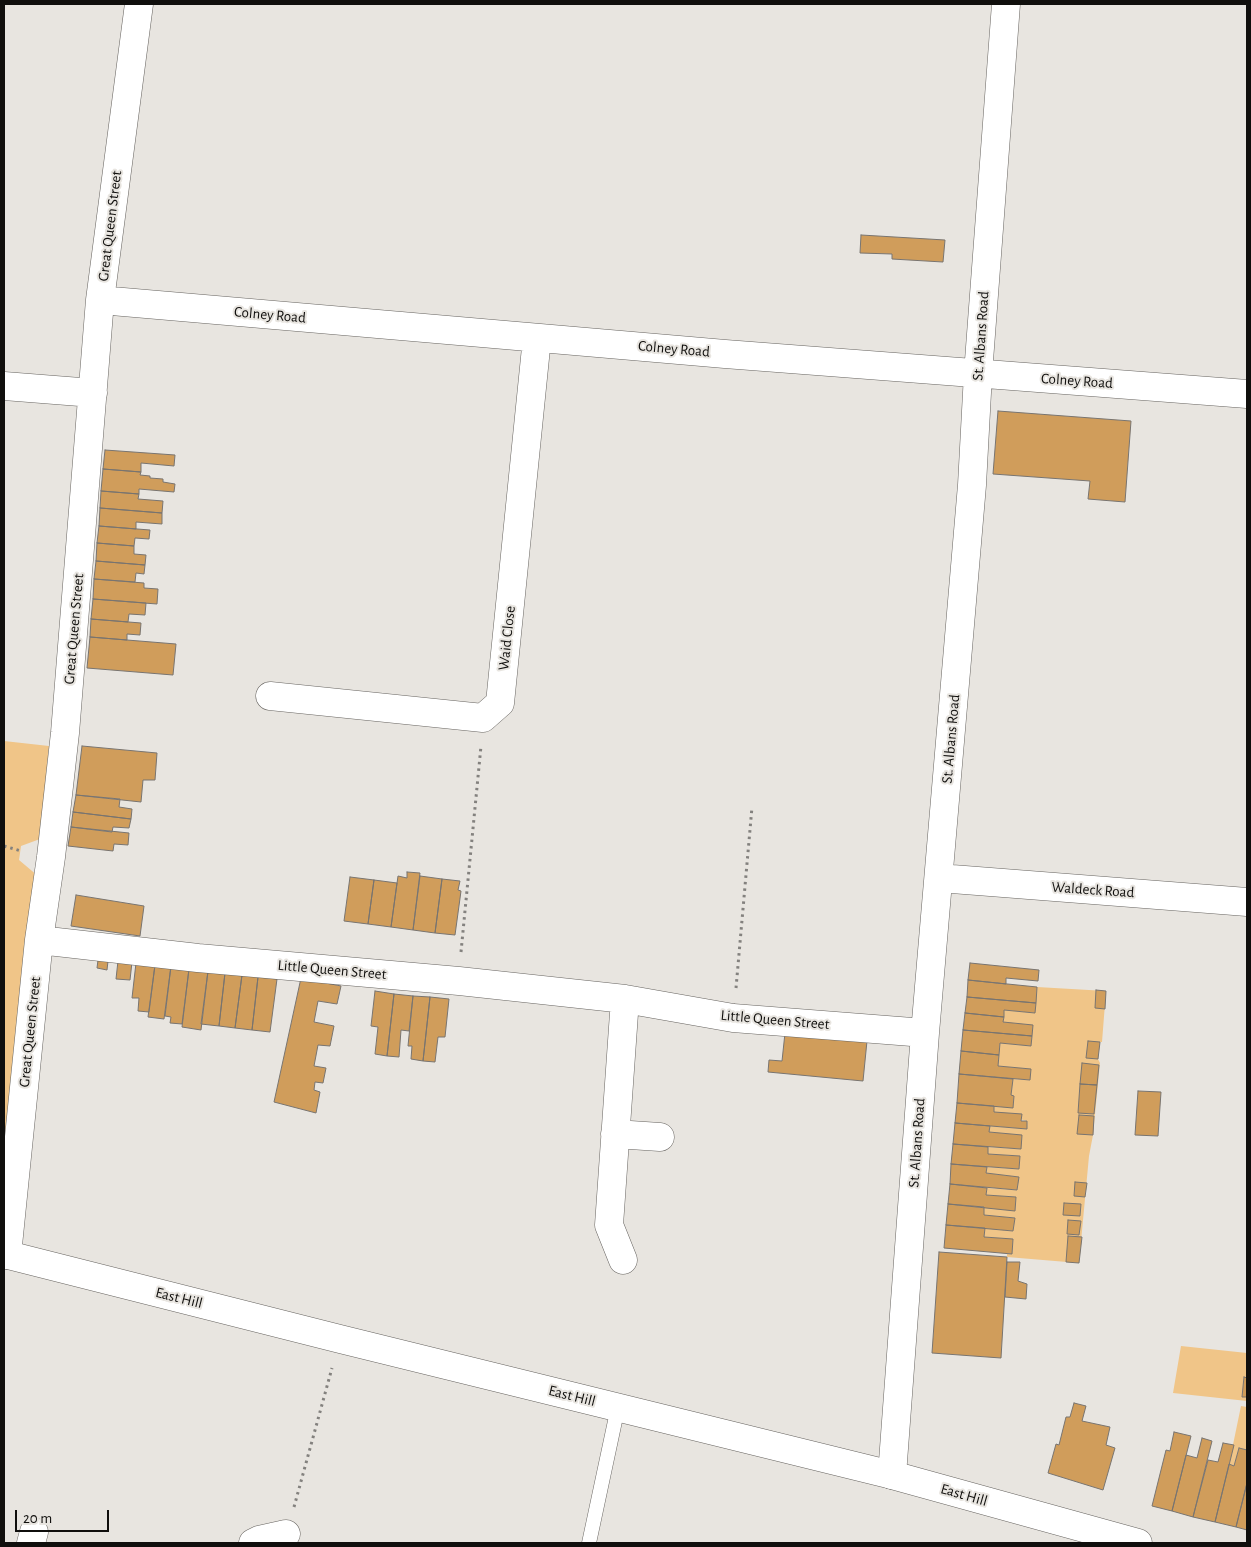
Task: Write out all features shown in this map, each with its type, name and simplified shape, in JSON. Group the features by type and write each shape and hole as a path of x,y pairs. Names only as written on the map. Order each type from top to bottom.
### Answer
{"street":[{"name":"Great Queen Street","path":"5,1254 39,940 51,857 65,733 100,300 139,4"},
{"name":"St. Albans Road","path":"892,1475 925,1033 972,485 978,374 1006,4"},
{"name":"Colney Road","path":"100,300 537,338 1247,394"},
{"name":"Waid Close","path":"484,718 500,703 537,338"},
{"path":"4,386 92,393"},
{"path":"270,696 484,718"},
{"name":"Waldeck Road","path":"939,878 1247,902"},
{"name":"Little Queen Street","path":"39,940 198,958 625,999 733,1018 925,1033"},
{"path":"623,1260 609,1225 625,999"},
{"path":"615,1134 660,1137"},
{"name":"East Hill","path":"5,1254 892,1475 1076,1535 1138,1543"},
{"path":"253,1543 286,1534"}],"lane":[{"path":"589,1543 618,1407"}],"path":[{"path":"459,982 484,718"},
{"path":"733,1018 752,807"},
{"path":"286,1534 340,1339"}],"shaded area":[{"path":"4,741 49,746 40,839 21,846 19,860 38,876 4,1148"},
{"path":"1037,987 1106,991 1079,1263 1007,1257 1007,1254 1012,1254 1013,1239 984,1237 985,1228 1013,1231 1015,1218 984,1215 984,1207 1015,1210 1016,1197 986,1195 987,1188 1017,1190 1018,1177 986,1173 987,1167 1019,1169 1020,1156 988,1154 988,1147 1020,1149 1022,1136 989,1132 990,1126 1027,1129 1027,1121 994,1112 994,1106 1013,1107 1014,1096 1011,1095 1013,1079 1030,1080 1030,1069 998,1066 1000,1043 1031,1046 1033,1026 1003,1022 1004,1010 1034,1013"},
{"path":"1181,1346 1247,1353 1247,1378 1244,1377 1242,1397 1247,1397 1247,1401 1173,1393"},
{"path":"1241,1406 1247,1407 1247,1450 1239,1448 1234,1466 1229,1464"}],"building":[{"path":"861,235 945,240 943,262 892,259 892,254 860,253"},
{"path":"998,411 1131,421 1125,502 1088,499 1090,481 993,474"},
{"path":"105,450 175,455 174,466 141,463 141,472 103,469"},
{"path":"103,469 141,472 140,475 163,479 163,482 175,484 174,492 139,489 139,494 101,491"},
{"path":"101,491 139,494 138,499 163,501 162,513 100,508"},
{"path":"100,508 162,513 162,524 136,522 136,529 99,526"},
{"path":"99,526 150,530 149,539 135,538 134,546 97,543"},
{"path":"97,543 134,546 134,554 146,555 145,565 96,561"},
{"path":"96,561 145,565 144,574 136,573 135,582 94,579"},
{"path":"94,579 144,583 144,588 158,589 157,604 93,599"},
{"path":"93,599 146,603 145,615 129,614 128,622 91,619"},
{"path":"91,619 141,623 140,635 127,634 127,640 90,637"},
{"path":"90,637 176,644 173,675 87,668"},
{"path":"82,746 157,753 155,780 143,780 141,802 76,795"},
{"path":"76,795 120,799 119,807 132,809 131,819 73,812"},
{"path":"73,812 131,819 129,828 113,827 112,832 71,827"},
{"path":"71,827 129,833 128,845 114,844 113,851 68,846"},
{"path":"407,872 420,873 413,930 391,927 398,876 407,878"},
{"path":"420,876 442,879 435,933 413,930"},
{"path":"350,877 374,880 368,924 344,921"},
{"path":"442,879 460,881 458,890 461,891 455,935 435,933"},
{"path":"374,880 397,883 391,927 368,924"},
{"path":"76,895 144,906 140,936 71,926"},
{"path":"98,960 108,961 107,970 97,968"},
{"path":"118,961 132,962 130,980 116,979"},
{"path":"136,963 155,965 149,1012 138,1011 139,998 132,998"},
{"path":"970,963 1039,970 1038,981 1006,978 1006,984 968,980"},
{"path":"155,965 171,966 164,1019 148,1017"},
{"path":"171,966 189,969 182,1024 170,1023 171,1017 165,1016"},
{"path":"189,969 208,971 201,1030 182,1027"},
{"path":"208,971 225,973 219,1026 201,1024"},
{"path":"225,973 242,975 235,1028 219,1026"},
{"path":"242,975 258,977 252,1030 235,1028"},
{"path":"258,977 277,979 270,1032 252,1030"},
{"path":"301,978 341,986 337,1004 318,1001 314,1022 334,1026 330,1046 318,1045 314,1066 326,1068 323,1083 315,1082 314,1090 320,1092 316,1113 274,1102"},
{"path":"968,980 1037,987 1036,1003 967,997"},
{"path":"1096,990 1106,991 1105,1009 1095,1008"},
{"path":"375,991 394,994 387,1056 375,1054 378,1027 371,1026"},
{"path":"394,994 413,996 409,1031 401,1030 399,1057 387,1056"},
{"path":"413,996 430,997 423,1061 411,1059 412,1046 408,1046"},
{"path":"430,997 449,999 445,1037 438,1037 435,1062 423,1061"},
{"path":"967,997 1036,1003 1035,1013 1004,1010 1004,1017 965,1013"},
{"path":"965,1013 1004,1017 1003,1022 1033,1025 1032,1036 963,1030"},
{"path":"963,1030 1032,1036 1031,1046 1000,1043 999,1055 961,1051"},
{"path":"785,1033 867,1041 863,1081 768,1072 769,1060 782,1061"},
{"path":"1088,1041 1100,1042 1098,1059 1086,1058"},
{"path":"961,1051 999,1055 998,1066 1031,1069 1030,1080 959,1074"},
{"path":"1082,1063 1099,1065 1097,1085 1080,1084"},
{"path":"959,1074 1013,1079 1011,1095 1014,1096 1013,1108 957,1103"},
{"path":"1080,1084 1097,1085 1094,1114 1078,1113"},
{"path":"1138,1091 1161,1092 1158,1136 1135,1135"},
{"path":"957,1103 994,1106 994,1112 1022,1114 1021,1121 1027,1121 1027,1129 955,1123"},
{"path":"1079,1115 1094,1116 1093,1135 1077,1134"},
{"path":"955,1123 990,1126 989,1132 1022,1135 1021,1149 953,1144"},
{"path":"953,1144 988,1147 988,1154 1020,1156 1019,1169 951,1164"},
{"path":"951,1164 987,1167 986,1173 1019,1177 1017,1190 950,1184"},
{"path":"1075,1182 1087,1183 1085,1197 1074,1196"},
{"path":"950,1184 987,1188 986,1195 1016,1197 1015,1211 948,1204"},
{"path":"1064,1203 1081,1204 1080,1216 1063,1215"},
{"path":"948,1204 984,1207 984,1215 1015,1218 1013,1231 946,1225"},
{"path":"1068,1220 1081,1221 1079,1235 1067,1234"},
{"path":"946,1225 985,1228 984,1237 1013,1239 1012,1254 944,1248"},
{"path":"1068,1236 1082,1237 1079,1263 1066,1262"},
{"path":"939,1252 1007,1257 1001,1358 932,1353"},
{"path":"1007,1262 1020,1262 1018,1281 1027,1284 1026,1299 1005,1297"},
{"path":"1244,1377 1247,1378 1247,1397 1242,1397"},
{"path":"1074,1403 1086,1406 1082,1421 1110,1427 1106,1445 1115,1448 1103,1490 1048,1473 1056,1444 1059,1445 1066,1417 1070,1417"},
{"path":"1174,1432 1191,1436 1172,1511 1152,1506 1166,1450 1170,1451"},
{"path":"1202,1438 1212,1441 1193,1517 1172,1511 1186,1455 1197,1458"},
{"path":"1223,1443 1234,1445 1215,1522 1193,1517 1208,1460 1218,1462"},
{"path":"1239,1448 1247,1450 1247,1483 1236,1527 1215,1522 1229,1464 1234,1466"},
{"path":"1247,1483 1247,1530 1236,1527"}]}
